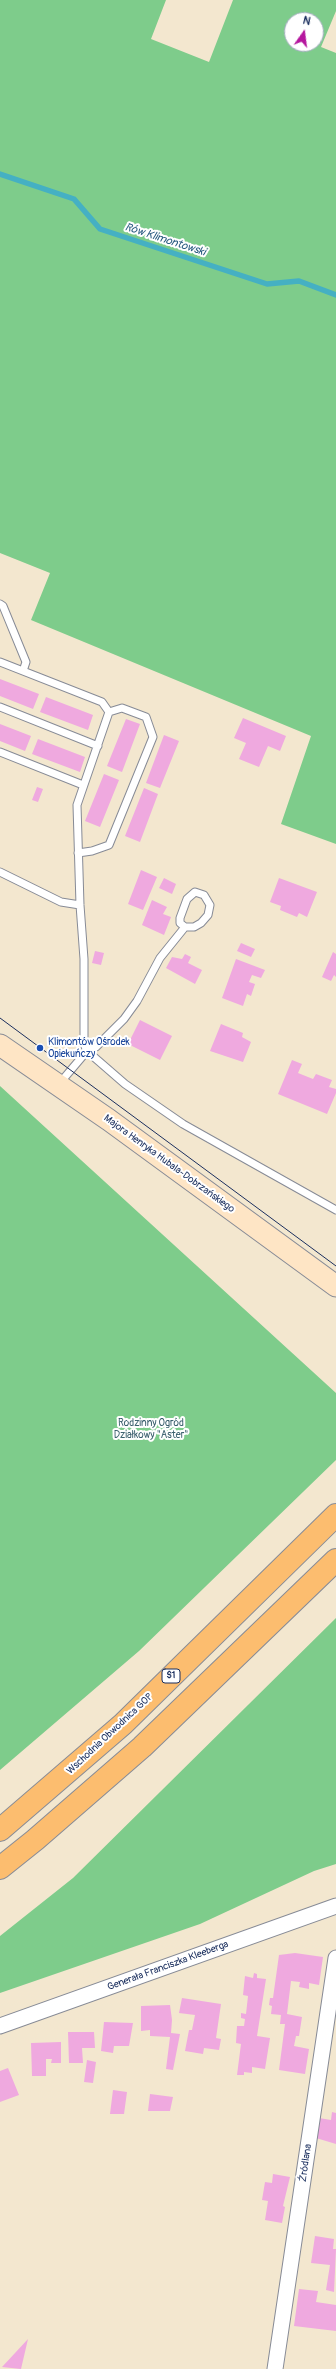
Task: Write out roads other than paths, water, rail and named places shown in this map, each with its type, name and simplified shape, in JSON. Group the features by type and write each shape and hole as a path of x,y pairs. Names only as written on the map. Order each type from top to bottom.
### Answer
{"highway":[{"name":"Wschodnia Obwodnica GOP","path":"0,1830 123,1724 336,1515"},
{"path":"0,1868 35,1840 142,1747 336,1560"}],"street":[{"name":"Majora Henryka Hubala-Dobrzańskiego","path":"0,1045 58,1084 336,1286"},
{"name":"Generała Franciszka Kleeberga","path":"0,2026 336,1907"},
{"name":"Źródlana","path":"275,2369 336,1958"}],"lane":[{"path":"0,604 3,606 26,662 23,671"},
{"path":"0,662 102,702 109,712"},
{"path":"0,707 98,746"},
{"path":"78,853 92,851 109,845 153,737 146,717 122,708 109,712"},
{"path":"109,712 77,805 80,905 84,959 84,1044 87,1051 125,1084 182,1124 336,1210"},
{"path":"0,752 83,784"},
{"path":"0,872 61,902 80,905"},
{"path":"58,1084 87,1051 96,1047 124,1018 137,1001 160,958 185,927 201,923 208,915 210,905 204,895 194,892 187,899 180,918 180,923 185,927"}],"waterway":[{"name":"Rów Klimontowski","path":"0,174 74,199 100,229 267,284 299,281 336,295"}],"tram line":[{"path":"0,1018 336,1266"}],"place":[{"name":"Klimontów Ośrodek Opiekuńczy","path":"40,1048"}],"park label":[{"name":"Rodzinny Ogród Działkowy \"Aster\"","path":"151,1428"}]}
